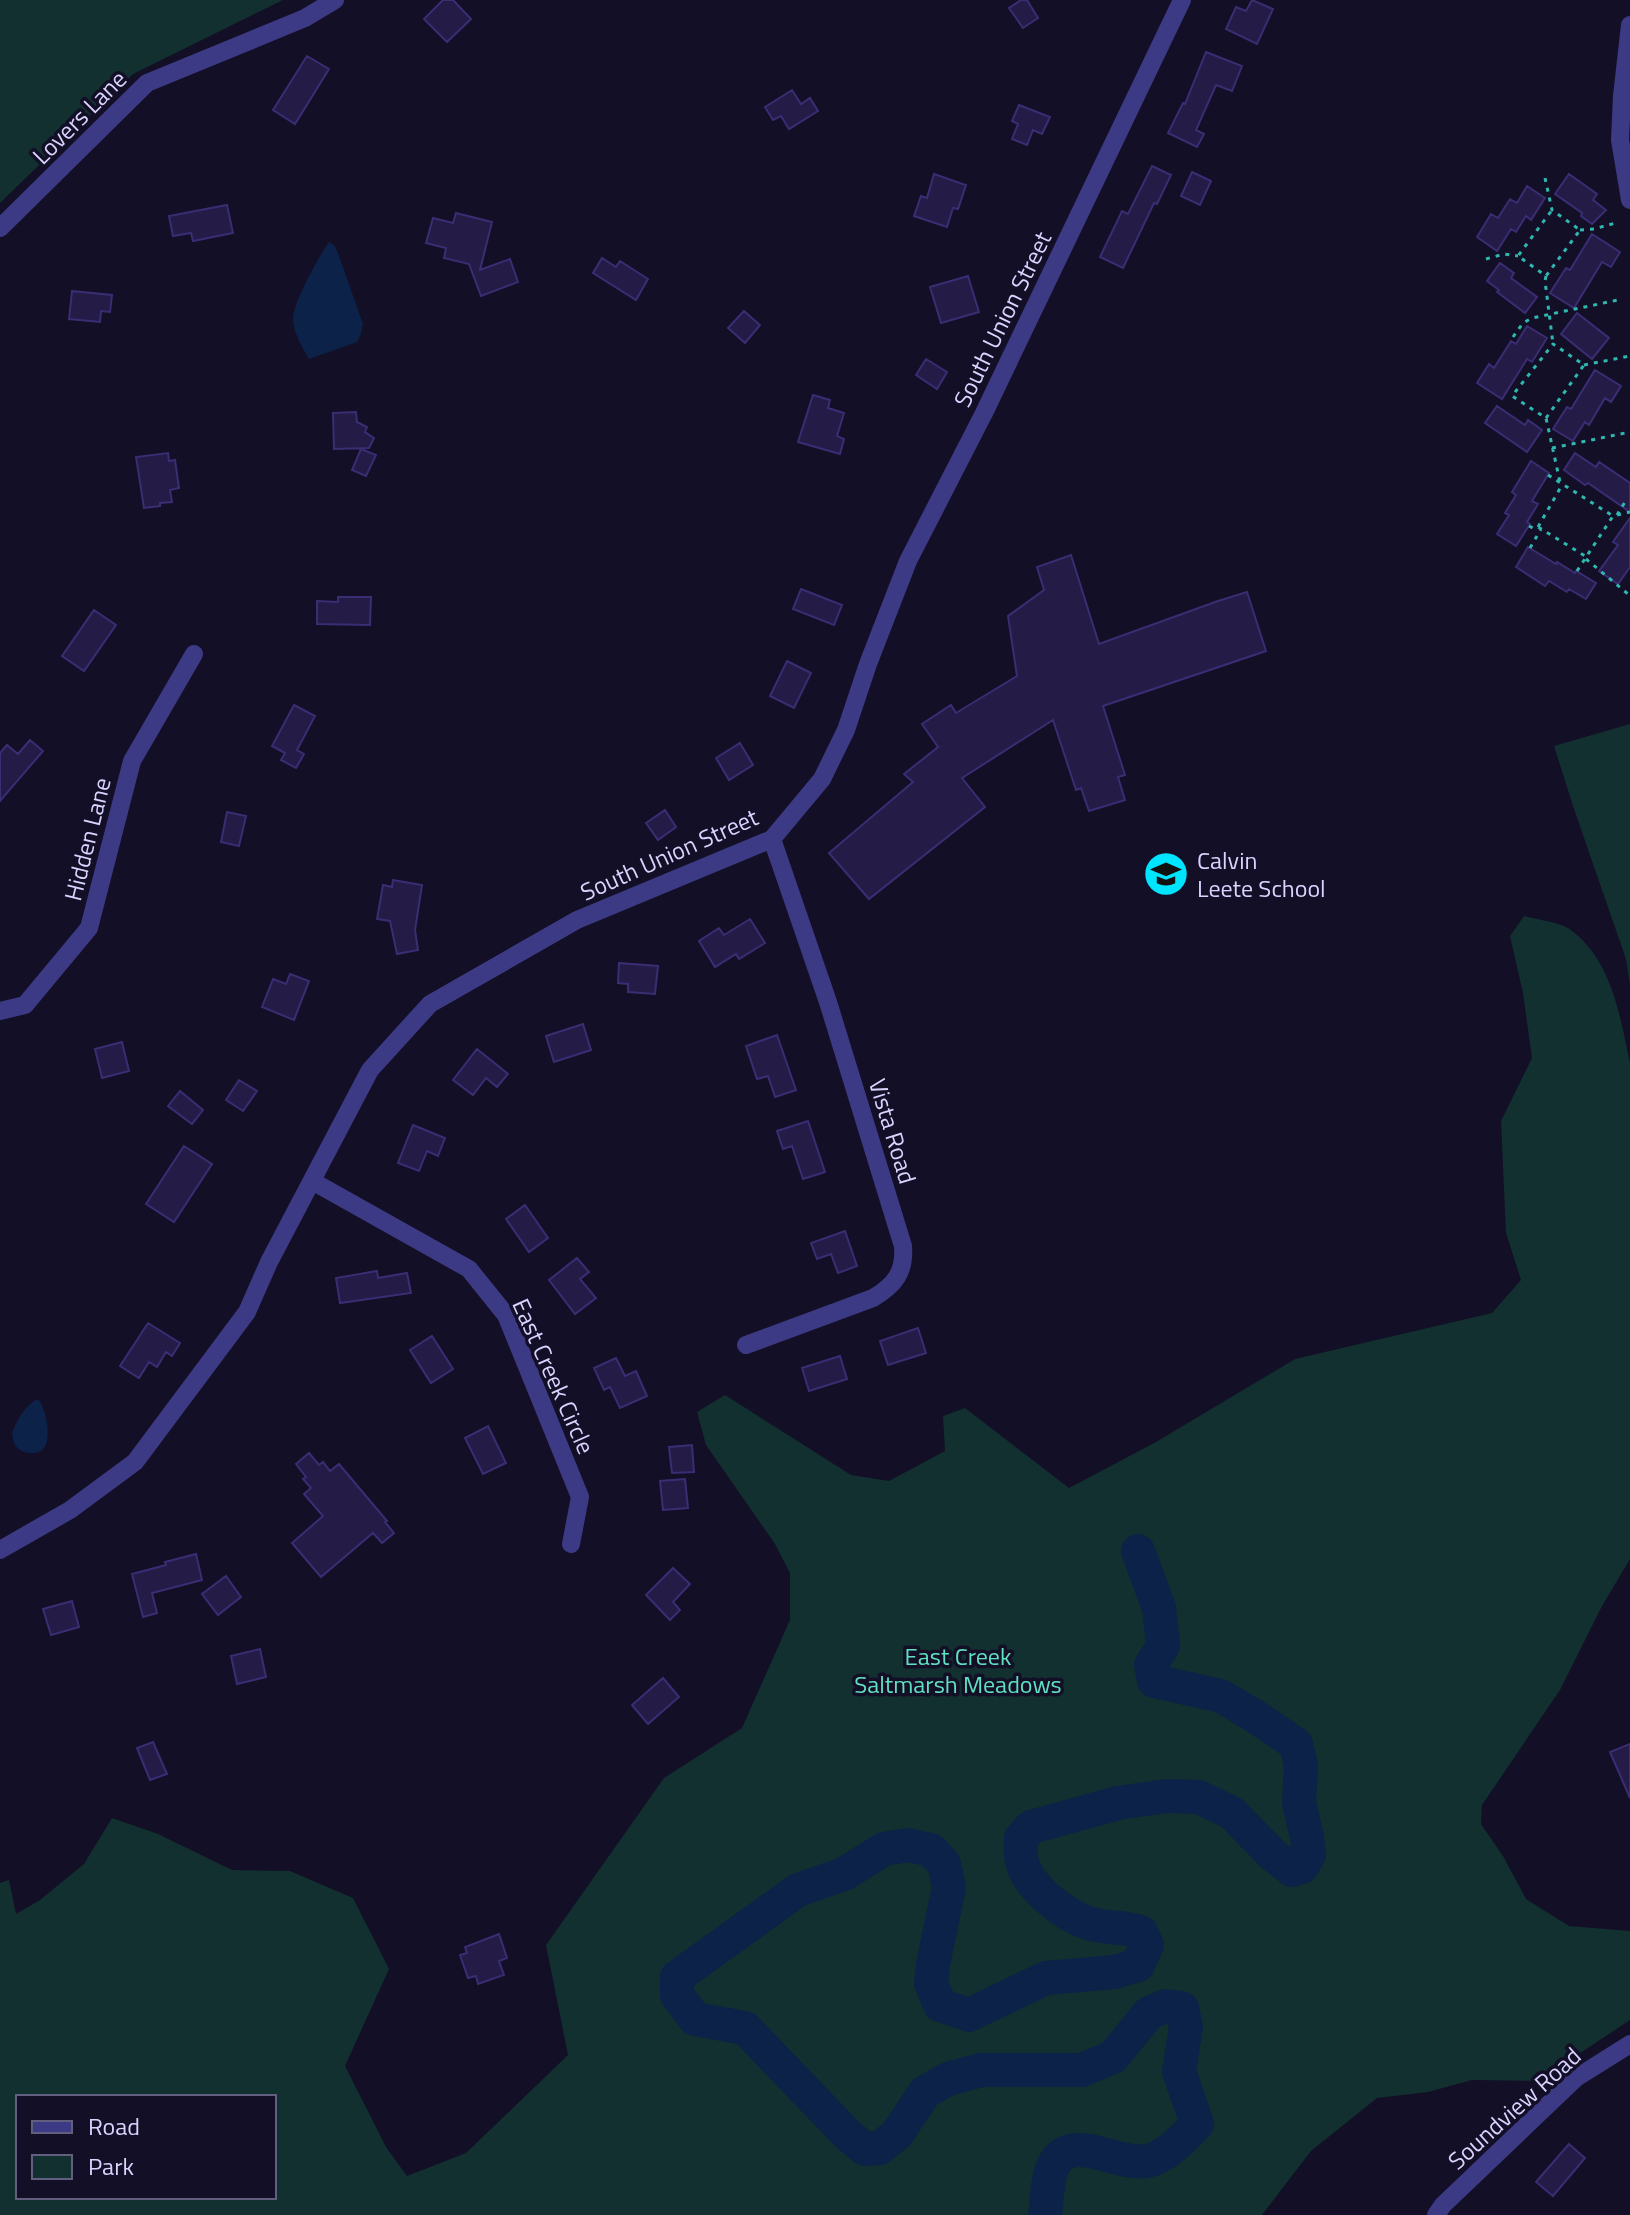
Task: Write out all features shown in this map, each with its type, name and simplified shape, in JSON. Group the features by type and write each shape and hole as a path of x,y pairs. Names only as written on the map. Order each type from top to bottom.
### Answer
{"street":[{"name":"Lovers Lane","path":"0,228 147,83 305,18 335,0"},
{"name":"South Union Street","path":"0,1550 70,1510 135,1462 247,1312 269,1262 370,1070 430,1004 577,920 772,839 822,779 846,730 908,561 984,413 1182,0"},
{"path":"1630,25 1620,140 1630,200"},
{"name":"Hidden Lane","path":"0,1011 25,1005 89,928 132,761 194,654"},
{"name":"Vista Road","path":"746,1345 873,1298 896,1281 904,1257 833,1017 772,839"},
{"name":"East Creek Circle","path":"312,1181 469,1269 506,1315 580,1497 571,1544"},
{"name":"Soundview Road","path":"1436,2215 1576,2078 1630,2044"}],"path":[{"path":"1545,178 1552,210 1580,230 1619,222"},
{"path":"1518,256 1552,210"},
{"path":"1530,548 1561,483 1546,418 1512,396 1553,344 1546,276 1580,230"},
{"path":"1498,249 1504,254"},
{"path":"1486,259 1504,254 1518,256 1546,276"},
{"path":"1513,337 1527,320 1618,300"},
{"path":"1553,344 1584,365"},
{"path":"1546,418 1584,365 1630,356"},
{"path":"1552,448 1630,432"},
{"path":"1548,475 1615,515 1630,512"},
{"path":"1577,571 1625,502"},
{"path":"1529,526 1540,528 1585,557 1628,594"}],"green space":[{"path":"0,0 283,0 133,74 0,203"},
{"path":"1630,724 1630,985 1626,959 1554,746"},
{"name":"East Creek Saltmarsh Meadows","path":"1524,916 1571,930 1585,943 1605,973 1630,1063 1630,1559 1602,1606 1560,1690 1482,1805 1481,1824 1503,1856 1526,1899 1569,1926 1630,1931 1630,2020 1538,2081 1472,2080 1428,2092 1377,2098 1311,2151 1262,2215 0,2215 0,1883 9,1880 16,1914 40,1900 84,1864 112,1818 158,1834 232,1870 290,1871 353,1898 389,1969 345,2066 386,2147 407,2176 466,2153 568,2055 546,1945 664,1778 742,1728 790,1620 790,1573 775,1544 706,1445 697,1412 725,1395 851,1475 889,1481 945,1451 943,1416 965,1408 1069,1488 1156,1442 1295,1359 1492,1313 1521,1280 1506,1233 1501,1121 1532,1058 1523,993 1510,936"}],"water":[{"path":"329,242 338,253 363,324 357,342 309,359 296,334 294,310"},
{"path":"38,1399 47,1423 48,1437 44,1448 38,1452 25,1452 15,1445 12,1434 22,1414"}],"building":[{"path":"443,0 453,0 471,19 447,42 424,19"},
{"path":"1021,0 1027,0 1038,18 1023,28 1009,8"},
{"path":"1252,0 1273,9 1257,44 1226,29 1236,7 1246,11"},
{"path":"1206,52 1242,66 1232,91 1216,85 1196,130 1204,134 1197,147 1168,133 1185,104"},
{"path":"307,56 329,69 295,124 273,110"},
{"path":"792,90 801,104 810,98 818,111 789,129 781,116 773,120 765,107"},
{"path":"1019,105 1050,117 1042,134 1033,130 1027,145 1012,139 1018,124 1012,121"},
{"path":"1152,166 1171,175 1123,268 1100,257 1122,211 1128,214"},
{"path":"1192,172 1211,181 1200,205 1181,196"},
{"path":"934,174 966,185 958,209 953,208 947,227 914,216 921,196 927,198"},
{"path":"1569,174 1597,194 1593,200 1606,210 1592,224 1555,194"},
{"path":"1527,186 1545,198 1531,220 1526,216 1516,232 1511,229 1497,251 1477,237 1491,214 1498,218 1510,199 1517,203"},
{"path":"227,205 233,233 193,241 191,233 173,236 169,216"},
{"path":"456,213 492,222 480,270 510,259 518,282 481,296 469,264 444,258 446,248 426,243 433,218 453,223"},
{"path":"1592,234 1620,252 1611,267 1602,262 1574,308 1550,293 1566,268 1570,270"},
{"path":"602,258 616,267 620,261 648,279 636,300 593,273"},
{"path":"1500,263 1514,273 1511,278 1537,297 1525,313 1487,281"},
{"path":"968,276 979,312 941,323 930,287"},
{"path":"72,291 112,295 110,312 101,311 100,322 69,319"},
{"path":"744,311 760,325 745,343 728,328"},
{"path":"1577,313 1609,338 1592,359 1561,334"},
{"path":"1527,326 1547,338 1532,362 1527,359 1502,399 1477,383 1489,364 1494,368 1511,341 1516,344"},
{"path":"926,359 947,372 937,389 916,375"},
{"path":"1595,370 1621,386 1611,402 1605,398 1589,425 1585,422 1573,441 1553,429 1567,407 1571,409"},
{"path":"813,395 830,400 828,408 844,413 837,436 844,439 840,454 798,442"},
{"path":"1497,406 1525,425 1528,420 1542,430 1527,452 1485,423"},
{"path":"356,412 357,422 367,427 365,432 374,438 369,448 334,449 333,413"},
{"path":"361,449 376,455 366,476 352,470"},
{"path":"168,453 169,461 175,460 179,488 170,490 172,502 144,508 136,457"},
{"path":"1575,453 1596,467 1599,462 1630,483 1630,512 1564,470"},
{"path":"1531,461 1549,473 1532,501 1538,504 1516,546 1497,534 1509,515 1505,513 1516,495 1512,492"},
{"path":"1630,518 1630,567 1618,584 1599,571 1618,545 1613,542"},
{"path":"1528,547 1596,583 1586,599 1549,581 1545,586 1516,567"},
{"path":"1071,555 1099,644 1247,592 1266,651 1103,706 1125,775 1118,777 1125,800 1089,811 1081,788 1076,790 1053,720 962,778 985,807 869,899 829,853 913,782 904,774 938,747 922,724 951,705 956,713 1017,676 1008,616 1044,590 1037,567"},
{"path":"801,589 842,605 834,625 793,609"},
{"path":"338,597 371,597 370,625 317,624 317,601 338,602"},
{"path":"94,610 116,625 84,671 62,656"},
{"path":"787,661 811,673 794,708 770,696"},
{"path":"294,705 315,716 297,750 304,754 296,768 281,760 285,753 272,746"},
{"path":"30,740 43,751 0,801 0,753 7,745 18,754"},
{"path":"740,743 753,765 729,780 716,758"},
{"path":"665,810 676,827 658,840 646,823"},
{"path":"227,812 246,816 239,846 221,842"},
{"path":"393,880 422,885 415,930 418,950 397,954 390,921 377,919 383,885 392,887"},
{"path":"750,919 765,943 739,959 736,954 715,967 699,941 719,928 724,935"},
{"path":"619,963 658,966 655,994 628,992 628,984 618,983"},
{"path":"290,974 309,981 294,1020 262,1007 273,979 286,984"},
{"path":"583,1024 591,1050 554,1062 546,1036"},
{"path":"777,1035 796,1090 775,1097 768,1076 757,1079 746,1046"},
{"path":"122,1042 129,1071 102,1078 95,1049"},
{"path":"477,1049 508,1074 497,1087 486,1078 473,1095 453,1080"},
{"path":"239,1080 257,1091 243,1111 226,1100"},
{"path":"180,1091 203,1110 192,1124 168,1106"},
{"path":"808,1121 825,1172 803,1179 792,1146 783,1149 777,1131"},
{"path":"413,1125 445,1138 438,1156 427,1151 419,1171 398,1163"},
{"path":"184,1146 212,1164 174,1222 146,1204"},
{"path":"525,1205 548,1238 529,1252 506,1219"},
{"path":"845,1231 857,1266 838,1273 831,1254 817,1259 811,1243"},
{"path":"577,1258 589,1272 580,1279 596,1298 575,1314 549,1280"},
{"path":"377,1271 378,1278 407,1273 411,1293 340,1303 336,1278"},
{"path":"148,1323 180,1343 172,1356 166,1352 157,1367 149,1362 139,1378 120,1366"},
{"path":"918,1328 926,1353 888,1365 880,1341"},
{"path":"432,1336 453,1369 431,1383 410,1350"},
{"path":"840,1356 847,1379 809,1391 802,1368"},
{"path":"616,1358 625,1376 636,1371 647,1396 620,1408 610,1387 604,1390 594,1368"},
{"path":"488,1426 506,1463 483,1474 465,1438"},
{"path":"692,1445 694,1472 672,1473 669,1447"},
{"path":"309,1453 319,1465 323,1462 330,1471 339,1464 394,1533 382,1543 373,1533 321,1577 292,1543 323,1516 304,1494 311,1488 296,1464"},
{"path":"685,1479 688,1508 663,1510 660,1481"},
{"path":"196,1554 202,1580 152,1593 157,1613 143,1617 132,1574"},
{"path":"673,1568 690,1584 673,1602 680,1610 670,1620 646,1595"},
{"path":"226,1576 241,1597 218,1615 202,1594"},
{"path":"72,1601 79,1627 51,1635 43,1609"},
{"path":"260,1649 266,1677 237,1684 231,1656"},
{"path":"663,1678 679,1697 648,1724 632,1705"},
{"path":"153,1742 167,1774 150,1780 137,1748"},
{"path":"1630,1744 1630,1798 1610,1752"},
{"path":"499,1934 507,1958 499,1961 504,1975 478,1984 476,1976 468,1978 460,1955 467,1953 465,1947"},
{"path":"1569,2144 1585,2158 1553,2196 1536,2182"}],"waterway":[{"path":"1045,2215 1051,2171 1058,2158 1068,2152 1080,2150 1147,2161 1168,2151 1197,2124 1179,2071 1186,2027 1182,2008 1166,2006 1149,2013 1113,2057 1082,2070 981,2070 948,2079 925,2092 897,2134 880,2148 865,2149 745,2028 695,2019 677,1995 677,1977 798,1890 844,1874 884,1849 908,1845 931,1850 944,1864 949,1887 931,1983 940,2005 969,2015 1046,1978 1115,1972 1138,1965 1147,1945 1141,1932 1091,1924 1058,1907 1030,1879 1021,1855 1021,1838 1031,1827 1118,1803 1166,1796 1199,1797 1232,1813 1292,1870 1302,1867 1309,1855 1299,1803 1301,1766 1296,1744 1221,1696 1154,1681 1151,1665 1163,1646 1159,1608 1138,1551"}],"place":[{"name":"Calvin Leete School","path":"1166,874"}]}
